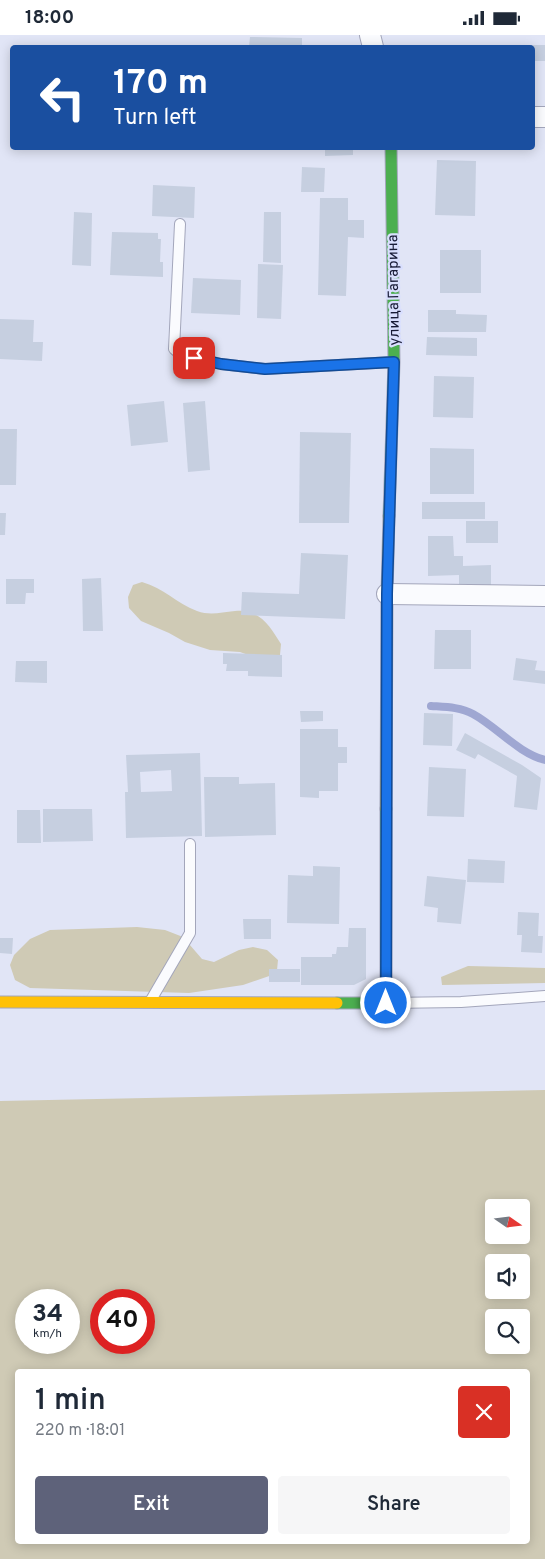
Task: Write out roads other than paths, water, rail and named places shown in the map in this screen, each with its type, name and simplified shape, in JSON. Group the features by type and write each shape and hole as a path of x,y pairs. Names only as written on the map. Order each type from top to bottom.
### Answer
{"street":[{"name":"улица Гагарина","path":"386,1003 387,594 394,362 391,150"},
{"path":"387,594 545,597"},
{"path":"0,1003 386,1003"}],"lane":[{"path":"180,224 174,349 181,355 221,364 265,369 394,362"},
{"path":"150,1003 190,933 190,844"},
{"path":"386,1003 461,1002 545,996"}],"waterway":[{"path":"431,706 458,709 473,714 526,752 545,760"}]}
